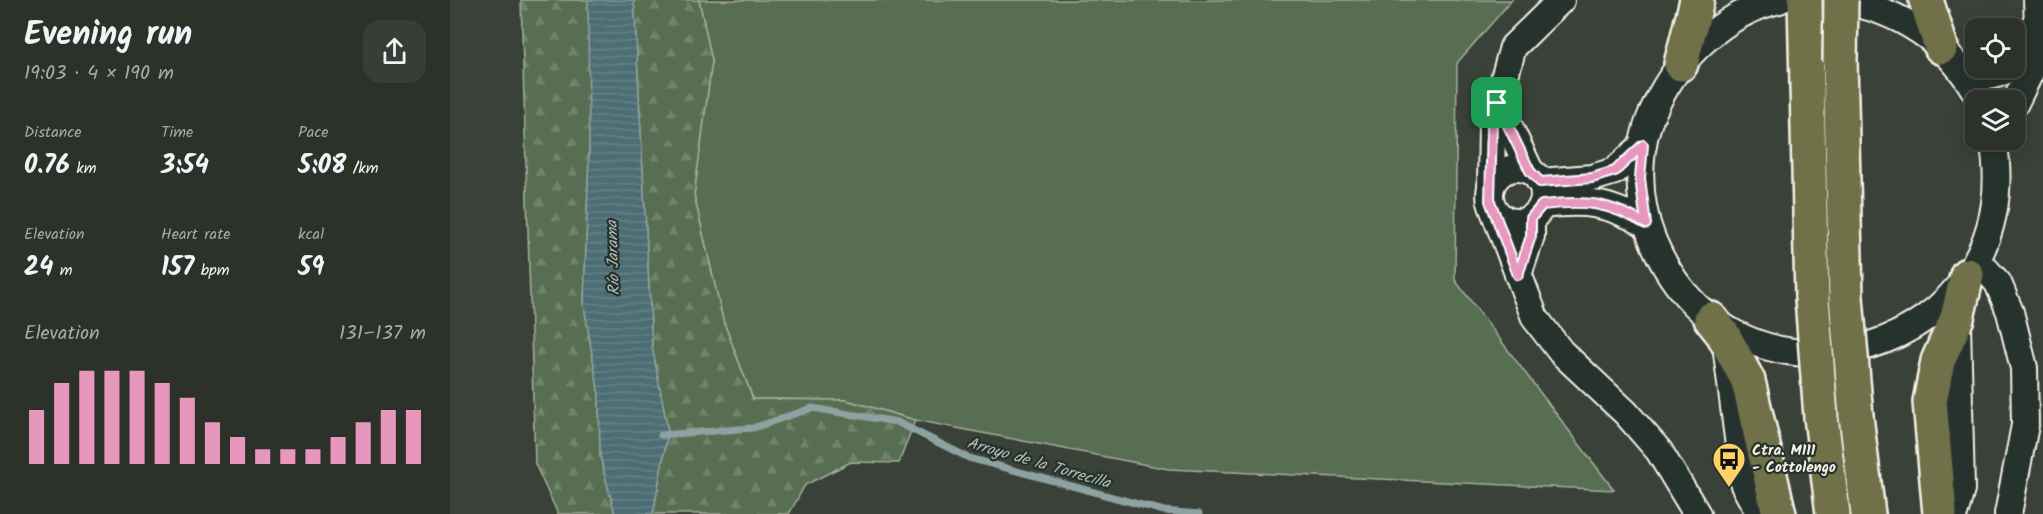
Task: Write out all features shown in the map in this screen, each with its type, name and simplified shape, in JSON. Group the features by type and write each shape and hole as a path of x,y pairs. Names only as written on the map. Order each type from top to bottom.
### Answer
{"highway":[{"path":"1681,64 1697,0"},
{"path":"1805,0 1804,67 1812,298 1821,417 1833,514"},
{"path":"1841,0 1840,62 1846,297 1856,416 1868,514"},
{"path":"1926,0 1951,58"},
{"path":"1940,514 1930,402 1938,361 1957,318 1972,268"},
{"path":"1717,326 1748,381 1779,514"}],"street":[{"path":"1561,0 1513,47 1492,122 1492,197 1498,215 1514,222 1536,194 1615,171 1643,145"},
{"path":"1779,0 1764,3 1715,31 1681,64 1667,82 1652,113 1643,145 1640,178 1646,224 1663,264 1684,294 1717,326 1771,348 1803,354 1835,354 1879,344 1911,328 1942,305 1972,268 1991,223 1996,191 1997,150"},
{"path":"1836,0 1859,3 1889,13 1916,27 1951,58 1965,66"},
{"path":"2025,45 2033,32 2037,8"},
{"path":"2021,90 2039,54 2037,8"},
{"path":"1951,58 1973,90"},
{"path":"1497,103 1536,194 1531,236 1518,275"},
{"path":"1646,224 1610,205 1536,194 1512,168 1503,171 1492,197 1535,318 1549,336 1626,413 1659,451 1697,514"},
{"path":"1972,268 1998,283 2010,312 2024,368 2025,425 2008,514"},
{"path":"1954,514 1960,490 1957,318"},
{"path":"1717,326 1732,385 1736,441 1744,484 1760,514"}],"green space":[{"path":"521,0 588,0 589,156 584,305 599,395 600,456 615,514 558,514 535,464"},
{"path":"634,0 699,0 712,61 694,195 723,320 753,399 846,400 915,420 899,463 851,462 805,485 789,514 653,514 668,432 652,346"},
{"path":"699,0 1512,0 1457,63 1455,280 1614,490 1168,469 915,420 846,400 753,399 723,320 694,195 712,61"}],"water":[{"name":"Río Jarama","path":"588,0 634,0 652,346 668,432 653,514 615,514 600,456 599,395 584,305 589,156"}],"waterway":[{"name":"Arroyo de la Torrecilla","path":"661,435 753,428 812,408 897,422 969,458 1164,511 1199,514"}],"place":[{"name":"Ctra. M111 - Cottolengo","path":"1729,488"}],"route":[{"path":"1497,103 1530,171 1540,182 1592,178 1615,171 1643,145 1640,178 1646,224 1610,205 1566,202 1542,205 1531,218 1531,236 1518,275 1489,193 1492,122 1497,103"}]}
